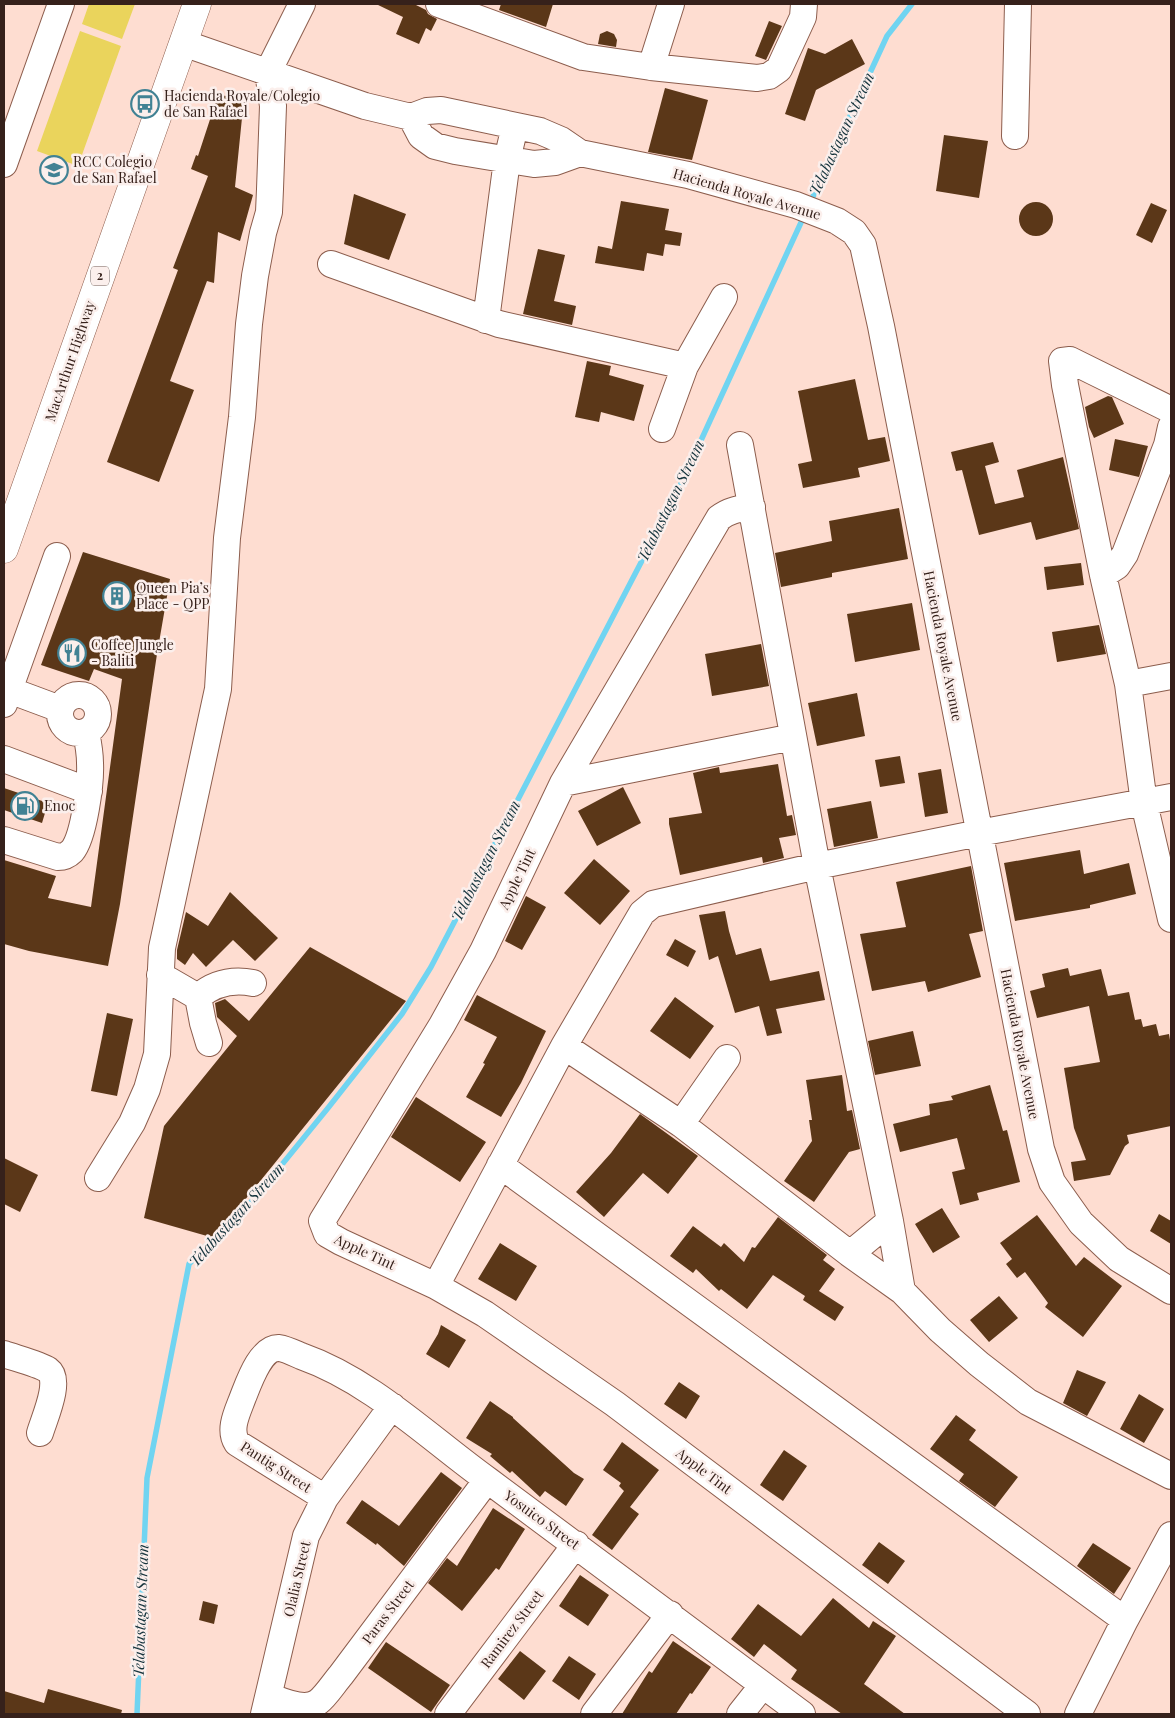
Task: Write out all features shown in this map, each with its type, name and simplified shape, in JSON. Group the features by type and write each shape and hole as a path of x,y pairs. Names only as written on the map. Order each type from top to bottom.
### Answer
{"highway":[{"name":"MacArthur Highway","path":"4,549 197,4"}],"street":[{"path":"4,164 11,120 60,4"},
{"path":"98,1178 132,1123 147,1089 157,1054 162,948 218,689 227,538 242,417 249,324 255,276 269,212 273,106 268,72 302,4"},
{"path":"442,4 583,57 757,78 769,76 779,69 802,17 804,4"},
{"path":"651,66 671,4"},
{"path":"1015,136 1018,4"},
{"name":"Hacienda Royale Avenue","path":"183,43 365,106 411,117 427,111 441,110 540,131 561,140 580,153 688,175 796,205 837,221 854,232 863,244 881,326 1041,1149 1052,1182 1081,1223 1119,1259 1171,1291"},
{"path":"411,117 421,136 435,146 454,151 534,164 555,162 580,153"},
{"path":"486,320 507,160 515,126"},
{"path":"331,264 499,324 685,366"},
{"path":"662,429 685,366 724,297"},
{"path":"1170,911 1144,803 1128,684 1103,575 1062,361 1070,360 1171,410"},
{"path":"1103,575 1118,566 1126,554 1167,445 1171,427"},
{"path":"740,445 817,866 890,1221 902,1291"},
{"name":"Apple Tint","path":"752,507 732,510 720,518 563,783 470,976 322,1221 328,1234 340,1242 436,1286 486,1314 615,1404 1027,1714"},
{"path":"4,840 49,855 65,856 76,846 85,814 90,763 86,732 91,728 97,717 97,711 91,700 80,695 73,696 67,699 60,709 6,697 12,656 57,556"},
{"path":"1128,684 1171,676"},
{"path":"563,783 793,737"},
{"path":"4,759 88,791"},
{"path":"436,1286 564,1046 642,913 653,904 817,866 1171,797"},
{"path":"160,975 198,996"},
{"path":"198,996 207,989 217,985 241,981 253,983"},
{"path":"198,996 209,1043"},
{"path":"564,1046 681,1124 850,1254 902,1291 940,1330 979,1364 1028,1402 1171,1476"},
{"path":"681,1124 727,1058"},
{"path":"500,1165 1125,1620"},
{"path":"850,1254 890,1221"},
{"name":"Yosuico Street","path":"270,1350 280,1348 338,1372 392,1406 487,1480 576,1544 802,1714"},
{"name":"Pantig Street","path":"270,1350 262,1356 244,1393 234,1425 233,1437 237,1443 325,1498"},
{"path":"4,1354 49,1371 54,1379 50,1402 40,1433"},
{"name":"Olalia Street","path":"266,1705 306,1536 325,1498 392,1406"},
{"name":"Paras Street","path":"266,1705 295,1704 309,1706 318,1702 341,1675 487,1480"},
{"path":"1078,1714 1125,1620 1171,1535"},
{"name":"Ramirez Street","path":"448,1714 576,1544"},
{"path":"594,1714 670,1614"},
{"path":"740,1714 763,1685"}],"shaded area":[{"path":"89,4 135,4 122,39 82,24"},
{"path":"80,31 121,46 78,166 37,151"}],"building":[{"path":"376,4 414,4 426,10 428,14 437,19 431,31 426,28 419,44 396,34 403,17"},
{"path":"501,4 553,4 546,27 499,10"},
{"path":"769,21 782,26 766,60 755,56"},
{"path":"607,31 614,34 617,40 616,47 598,44 600,34"},
{"path":"852,39 865,64 816,90 805,121 785,114 808,48 825,54"},
{"path":"665,88 708,100 692,160 648,152"},
{"path":"218,95 244,98 235,187 253,195 240,241 218,232 214,283 207,281 170,381 194,390 159,482 107,462 178,270 173,268 208,176 191,169 196,155 198,156"},
{"path":"944,135 988,141 979,198 936,191"},
{"path":"354,194 406,214 389,260 344,244"},
{"path":"621,201 669,209 665,230 682,233 680,246 665,244 663,256 647,253 644,271 595,263 598,246 612,249"},
{"path":"1036,202 1048,207 1053,219 1048,231 1036,236 1024,231 1019,219 1024,207"},
{"path":"1151,203 1167,210 1152,243 1136,235"},
{"path":"538,249 565,255 554,301 576,306 572,325 523,314"},
{"path":"587,361 611,366 609,375 644,385 634,421 601,412 599,422 575,417"},
{"path":"855,379 868,440 885,437 890,461 858,468 860,477 803,488 798,464 812,461 798,391"},
{"path":"1108,396 1112,397 1124,424 1094,438 1089,427 1085,407"},
{"path":"1115,439 1148,446 1139,477 1109,470"},
{"path":"993,442 999,462 985,466 995,504 1024,497 1017,470 1063,457 1079,529 1036,540 1031,522 979,535 962,470 956,471 951,452"},
{"path":"899,508 908,559 832,573 832,577 781,587 775,553 832,541 829,521"},
{"path":"83,552 170,579 120,904 108,966 29,951 4,944 4,860 56,876 48,898 91,907 122,679 94,669 89,681 41,665"},
{"path":"1081,563 1084,585 1047,590 1044,567"},
{"path":"912,603 920,650 855,662 847,614"},
{"path":"1099,625 1106,654 1057,662 1052,632"},
{"path":"761,644 769,686 712,696 705,654"},
{"path":"857,693 865,736 817,746 808,703"},
{"path":"900,756 905,783 880,787 875,760"},
{"path":"778,764 787,816 792,815 796,835 779,838 784,858 763,863 762,857 680,875 669,818 702,813 693,773 719,767 720,773"},
{"path":"941,769 948,813 925,817 918,773"},
{"path":"623,787 641,823 597,846 578,811"},
{"name":"Enoc","path":"4,788 48,803 42,823 4,810"},
{"path":"871,801 878,838 834,847 827,809"},
{"path":"1080,850 1084,874 1129,863 1136,894 1090,905 1090,908 1015,921 1004,863"},
{"path":"594,859 630,891 600,925 564,893"},
{"path":"971,866 983,931 969,934 981,977 928,992 925,981 872,991 860,934 906,927 896,882"},
{"path":"230,892 278,938 255,961 233,940 206,967 193,953 185,965 177,959 177,950 186,912 208,926"},
{"path":"526,896 546,907 522,950 505,941"},
{"path":"725,911 736,955 761,948 770,981 819,971 825,1000 776,1009 782,1033 767,1036 759,1006 735,1013 718,956 709,960 699,915"},
{"path":"675,939 696,951 688,967 666,955"},
{"path":"310,947 406,1001 214,1238 144,1218 164,1126 237,1036 217,1017 215,1003 225,999 249,1021"},
{"path":"1068,968 1070,976 1101,969 1108,996 1129,992 1135,1020 1141,1019 1143,1027 1156,1024 1159,1036 1169,1034 1171,1046 1171,1126 1127,1135 1129,1143 1125,1146 1110,1175 1074,1181 1071,1162 1086,1160 1074,1128 1064,1068 1100,1062 1089,1006 1037,1018 1030,991 1045,987 1042,974"},
{"path":"477,995 546,1031 521,1083 501,1117 466,1097 485,1064 483,1063 497,1037 464,1020"},
{"path":"675,997 714,1026 690,1059 650,1031"},
{"path":"107,1013 133,1019 117,1096 91,1091"},
{"path":"913,1031 921,1066 875,1075 868,1041"},
{"path":"842,1075 847,1111 852,1110 860,1149 849,1152 814,1202 784,1181 812,1141 809,1120 812,1120 806,1080"},
{"path":"990,1085 1003,1131 1007,1130 1020,1182 977,1193 979,1200 960,1205 952,1172 965,1169 957,1138 900,1152 893,1124 930,1115 929,1104 953,1100 951,1096"},
{"path":"416,1097 486,1142 460,1182 391,1137"},
{"path":"640,1114 698,1156 668,1194 643,1173 604,1217 576,1192 611,1153"},
{"path":"4,1158 38,1175 20,1212 4,1204"},
{"path":"942,1208 960,1237 933,1253 915,1224"},
{"path":"1159,1214 1171,1221 1171,1244 1150,1231"},
{"path":"1037,1215 1076,1266 1084,1257 1122,1286 1083,1337 1045,1307 1048,1303 1025,1272 1017,1278 1006,1264 1012,1259 1000,1243"},
{"path":"778,1217 827,1255 823,1260 835,1269 819,1291 844,1307 835,1321 803,1300 805,1296 773,1275 747,1309 721,1289 719,1291 696,1269 693,1273 670,1256 693,1226 721,1247 724,1243 744,1262 752,1247 755,1248"},
{"path":"500,1243 537,1266 516,1301 478,1279"},
{"path":"999,1296 1018,1318 989,1342 970,1320"},
{"path":"441,1325 466,1340 449,1368 426,1354"},
{"path":"1077,1370 1106,1382 1087,1416 1063,1403"},
{"path":"679,1382 700,1396 686,1419 664,1404"},
{"path":"1139,1394 1164,1409 1144,1443 1120,1429"},
{"path":"490,1401 513,1417 574,1473 584,1479 566,1506 545,1491 540,1497 512,1471 510,1473 490,1456 492,1454 466,1438"},
{"path":"956,1415 976,1430 969,1440 1018,1477 995,1507 959,1481 964,1474 930,1449"},
{"path":"622,1442 659,1470 630,1507 639,1514 612,1550 592,1535 624,1491 619,1486 621,1483 603,1470"},
{"path":"784,1450 807,1466 783,1501 760,1485"},
{"path":"441,1472 462,1488 404,1566 377,1543 376,1545 346,1523 362,1500 399,1526"},
{"path":"493,1508 525,1529 499,1570 496,1568 462,1611 428,1583 447,1558 457,1566"},
{"path":"879,1542 905,1561 888,1584 862,1565"},
{"path":"1093,1543 1131,1568 1114,1594 1077,1566"},
{"path":"580,1575 609,1595 588,1626 559,1606"},
{"path":"833,1598 869,1628 873,1621 896,1636 864,1684 905,1714 842,1714 791,1679 797,1670 764,1644 754,1657 731,1639 758,1604 801,1636"},
{"path":"203,1601 218,1605 214,1624 199,1620"},
{"path":"673,1641 711,1667 676,1714 622,1714 649,1671 652,1673"},
{"path":"386,1642 450,1685 431,1712 368,1668"},
{"path":"520,1651 546,1671 524,1700 498,1679"},
{"path":"569,1656 596,1674 579,1700 552,1681"},
{"path":"48,1689 122,1710 121,1714 4,1714 4,1691 44,1703"}],"waterway":[{"name":"Telabastagan Stream","path":"810,203 887,36 912,4"},
{"name":"Telabastagan Stream","path":"137,1714 147,1478 189,1264 253,1200 328,1108 402,1014 431,967 675,497 804,216"}],"place":[{"name":"Hacienda Royale/Colegio de San Rafael","path":"145,104"},
{"name":"RCC Colegio de San Rafael","path":"54,170"},
{"name":"Queen Pia’s Place - QPP","path":"117,596"},
{"name":"Coffee Jungle - Baliti","path":"72,653"},
{"name":"Enoc","path":"25,806"}]}
